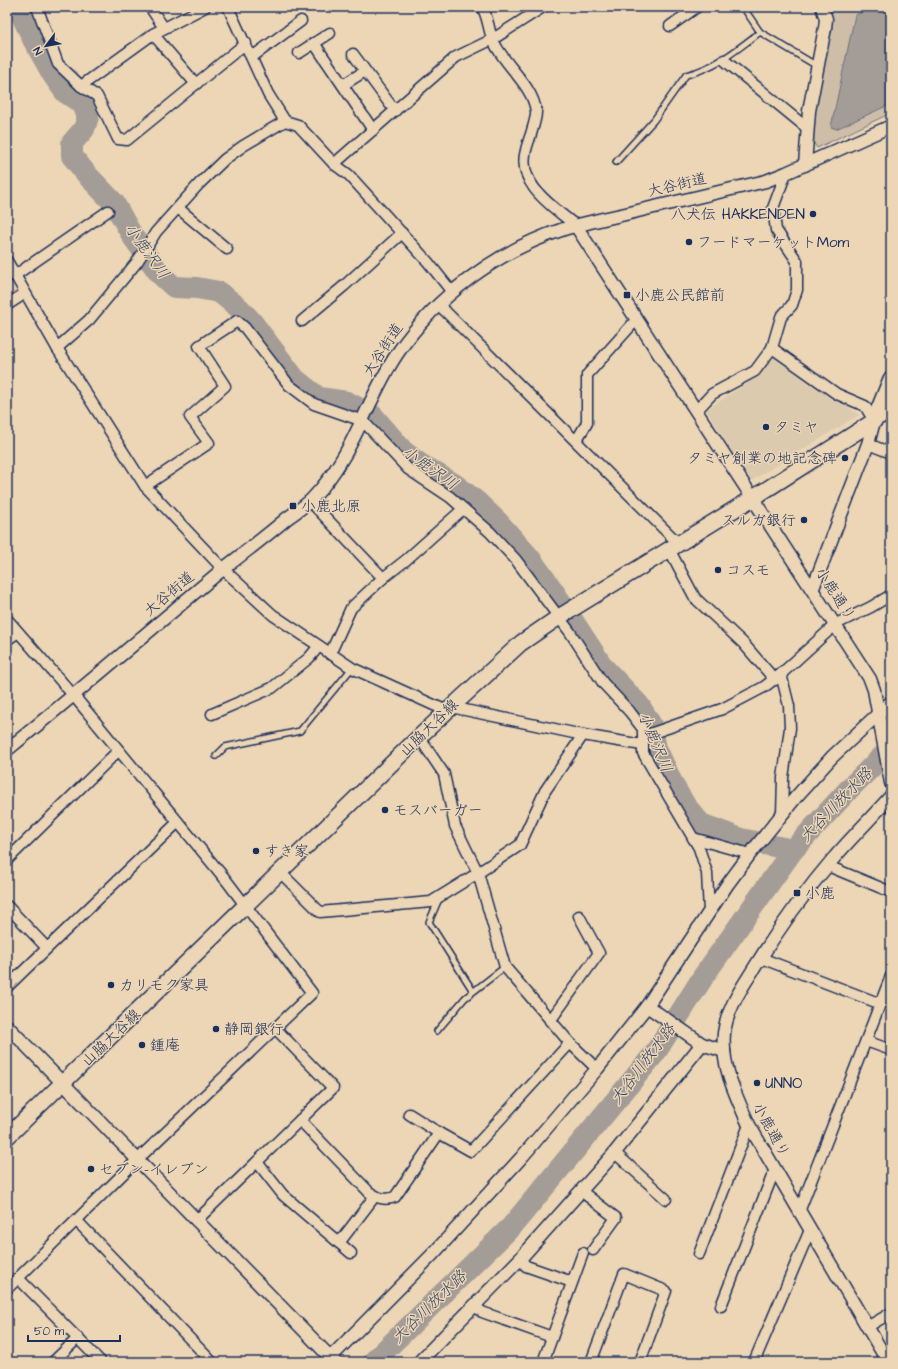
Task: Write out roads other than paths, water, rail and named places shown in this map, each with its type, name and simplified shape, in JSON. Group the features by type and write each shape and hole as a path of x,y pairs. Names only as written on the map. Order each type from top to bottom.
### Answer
{"main road":[{"path":"874,421 891,380"},
{"name":"山脇大谷線","path":"7,1137 246,907 419,737 521,643 560,616 753,498 874,421"}],"street":[{"path":"37,7 43,18 58,64 80,86 97,96 118,139 127,140 246,43"},
{"path":"150,7 164,28"},
{"path":"80,86 153,34 205,7"},
{"path":"228,7 246,43 268,94 285,121 298,125 334,164 349,175 402,233 452,292"},
{"path":"482,7 487,15 493,39 531,97 536,113 524,155 528,179 538,194 576,226"},
{"path":"334,164 456,58 493,39 543,7"},
{"path":"670,26 697,7"},
{"path":"805,165 807,128 826,19 822,7"},
{"path":"252,57 301,21"},
{"path":"153,34 196,84"},
{"path":"299,52 330,34"},
{"path":"314,43 373,130"},
{"path":"353,54 395,111"},
{"path":"724,60 807,128"},
{"path":"343,85 365,71"},
{"path":"57,348 89,320 137,262 156,232 225,159 243,146 285,121"},
{"name":"大谷街道","path":"7,750 74,696 224,569 310,501 333,476 363,421 378,386 397,354 416,329 452,292 497,260 536,241 576,226 766,181 891,126"},
{"path":"697,410 712,394 755,371 772,348 781,317 792,305 797,290 797,261 776,230 773,208 786,173"},
{"path":"178,208 227,249"},
{"path":"14,276 108,211"},
{"name":"小鹿通り","path":"576,226 813,588 870,679 874,690 891,783"},
{"path":"302,321 344,286 402,233"},
{"path":"7,261 24,294 57,348 145,486 224,569 272,615 352,668 449,709 583,735 643,740 722,709 764,687 778,677 836,624 871,607 891,595"},
{"path":"7,305 24,294"},
{"path":"439,305 576,441 673,546 695,598 778,677 789,706 790,728 783,778 782,815"},
{"path":"576,441 588,423 588,374 637,319"},
{"path":"145,486 209,443 190,417 225,386 199,346 237,321 258,344 289,385 314,404 363,421 408,469 450,497 490,532 516,560 560,616 603,683 639,722 643,740 643,753 648,764 699,848 707,873 710,912"},
{"path":"772,348 837,394 865,406 874,421 868,444 813,588"},
{"path":"874,421 891,412"},
{"path":"868,444 891,453"},
{"path":"310,501 383,578"},
{"path":"330,654 351,608 463,508"},
{"path":"7,619 74,696 178,823 246,907 312,993 137,1160 7,1289"},
{"path":"7,640 18,632"},
{"path":"212,714 272,688 309,658 319,646"},
{"path":"7,1026 330,1361 438,1248 521,1158 597,1069 647,1006 750,854 832,757 891,702"},
{"path":"280,873 320,912 431,902 478,873 520,844 545,791 583,735"},
{"path":"419,737 444,774 455,826 478,873 505,967 550,1021 597,1069"},
{"path":"7,860 118,750"},
{"name":"小鹿通り","path":"883,1359 867,1327 749,1125 732,1089 724,1051 724,1031 732,1005 799,901 828,866 891,796"},
{"path":"7,987 178,823"},
{"path":"693,838 750,854"},
{"path":"828,866 891,892"},
{"path":"7,906 47,948"},
{"path":"550,1021 599,953 579,916"},
{"path":"761,958 881,1004"},
{"path":"799,1212 891,976"},
{"path":"647,1006 697,1041 724,1051"},
{"path":"196,1221 333,1088 275,1028"},
{"path":"419,1362 520,1259 615,1152 697,1041"},
{"path":"866,1041 891,1050"},
{"path":"409,1114 471,1151 570,1043"},
{"path":"300,1120 369,1192 375,1196 387,1200 395,1196 439,1133"},
{"path":"699,1254 749,1125"},
{"path":"615,1152 666,1199"},
{"path":"257,1162 283,1196 351,1253"},
{"path":"721,1306 774,1169"},
{"path":"581,1191 616,1218 594,1250"},
{"path":"339,1243 375,1196"},
{"path":"77,1221 212,1362"},
{"path":"754,1362 810,1230"},
{"path":"543,1362 583,1253"},
{"path":"520,1259 526,1266 572,1282"},
{"path":"591,1362 624,1274 666,1291 640,1362"},
{"path":"18,1278 101,1362"},
{"path":"474,1305 482,1312 552,1337"},
{"path":"867,1327 891,1313"},
{"path":"53,1362 78,1338"}],"lane":[{"path":"743,7 760,32 817,66"},
{"path":"616,162 654,120 686,75 700,72 724,60 760,32"},
{"path":"216,756 225,747 300,731 352,668"},
{"path":"440,896 429,922 473,991"},
{"path":"436,1031 473,991 505,967"}],"waterway":[{"name":"小鹿沢川","path":"18,7 34,41 53,75 65,92 83,104 88,117 84,129 72,143 72,156 88,176 114,203 133,237 160,274 174,287 197,288 219,292 239,308 252,322 295,379 319,398 347,402 373,416 403,451 420,464 454,484 477,502 498,522 529,557 554,592 603,667 639,705 651,725 656,748 674,787 685,805 701,824 741,839 793,850"},
{"name":"大谷川放水路","path":"373,1362 512,1226 655,1053 705,974 793,850 851,787 891,748"}],"place":[{"name":"八犬伝 HAKKENDEN","path":"813,214"},
{"name":"フードマーケットMom","path":"689,242"},
{"name":"小鹿公民館前","path":"627,295"},
{"name":"タミヤ","path":"766,427"},
{"name":"タミヤ創業の地記念碑","path":"845,458"},
{"name":"小鹿北原","path":"293,506"},
{"name":"スルガ銀行","path":"804,520"},
{"name":"コスモ","path":"718,570"},
{"name":"モスバーガー","path":"385,810"},
{"name":"すき家","path":"256,851"},
{"name":"小鹿","path":"797,893"},
{"name":"カリモク家具","path":"111,985"},
{"name":"静岡銀行","path":"216,1029"},
{"name":"鍾庵","path":"142,1045"},
{"name":"UNNO","path":"757,1083"},
{"name":"セブン-イレブン","path":"91,1169"}]}
